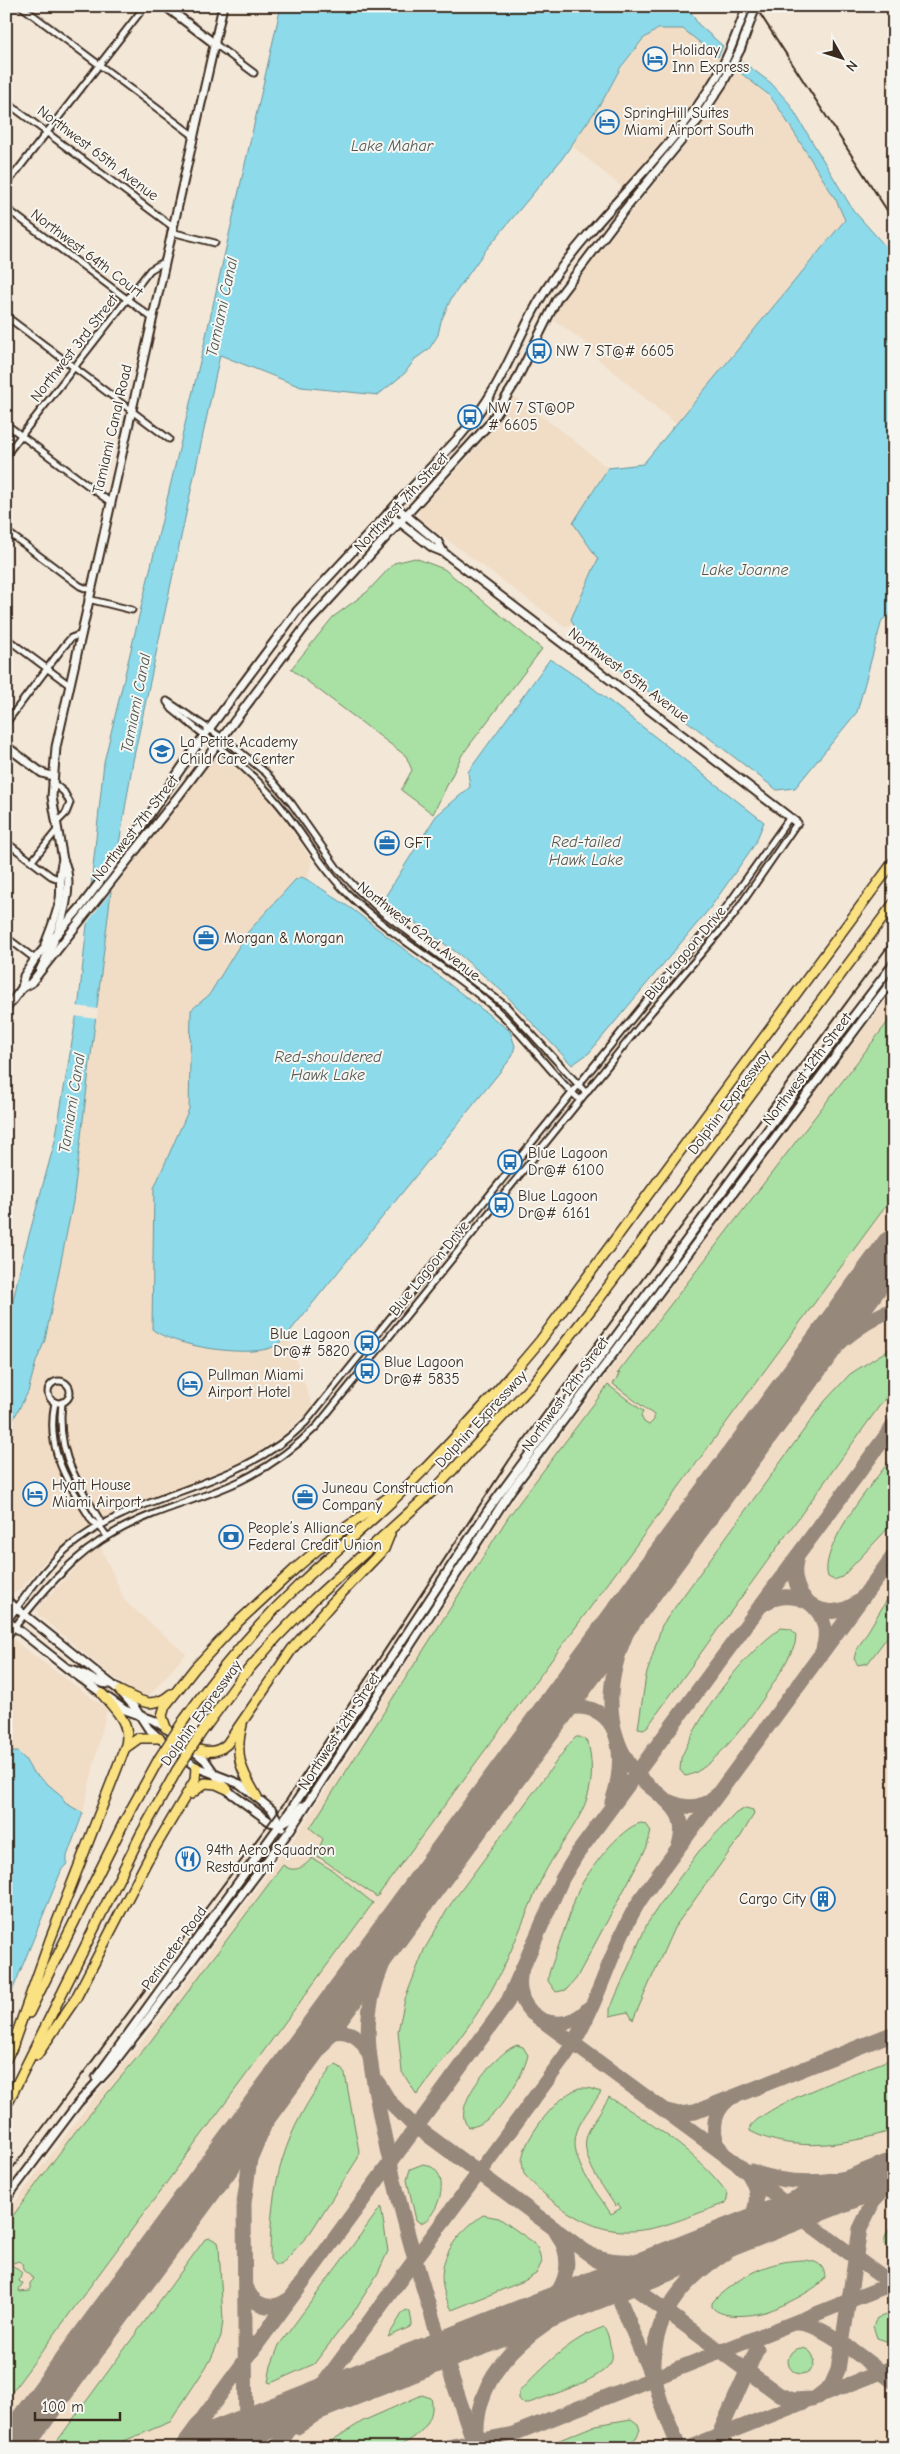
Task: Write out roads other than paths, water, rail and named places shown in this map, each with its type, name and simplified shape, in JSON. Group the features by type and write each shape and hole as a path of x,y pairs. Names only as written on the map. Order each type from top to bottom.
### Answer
{"highway":[{"name":"Dolphin Expressway","path":"6,2059 123,1824 160,1757 184,1720 228,1662 271,1613 412,1481 488,1402 559,1316 894,861"},
{"name":"Dolphin Expressway","path":"6,2106 141,1834 176,1770 242,1677 314,1599 391,1531 478,1445 554,1358 894,903"},
{"path":"120,1691 149,1704 165,1699 177,1689 238,1622 286,1575 330,1539 412,1481"},
{"path":"190,1747 208,1752 220,1749 230,1740 292,1649 338,1596 384,1549 391,1531"},
{"path":"166,1728 162,1713 177,1689"},
{"path":"11,2050 50,1940 125,1748 128,1735 126,1724 102,1694"},
{"path":"244,1717 239,1741 239,1758 243,1773 257,1797"},
{"path":"125,1748 139,1738 159,1738"},
{"path":"18,2082 76,1998 147,1861 195,1780 196,1766"},
{"path":"183,1800 205,1784 216,1784 227,1789"}],"main road":[{"path":"165,6 215,44"},
{"name":"Tamiami Canal Road","path":"57,934 66,897 67,866 63,860 56,826 52,779 68,684 223,6"},
{"name":"Northwest 7th Street","path":"22,988 24,976 35,960 88,898 161,801 207,732 298,611 480,411 497,384 527,321 546,289 579,245 636,182 695,108 717,76 733,44 747,6"},
{"name":"Northwest 7th Street","path":"6,1009 22,988 31,983 86,914 308,624 490,423 515,383 557,300 577,271 699,119 722,83 740,50 756,6"},
{"name":"Northwest 65th Avenue","path":"395,506 438,542 443,552"},
{"name":"Northwest 65th Avenue","path":"388,513 433,548 443,552 797,823"},
{"path":"6,746 52,779"},
{"name":"Tamiami Canal Road","path":"44,948 58,910 61,880 60,867 63,860"},
{"path":"40,972 42,962 57,934"},
{"name":"Northwest 12th Street","path":"281,1824 494,1503 797,1090 894,963"},
{"name":"Northwest 12th Street","path":"281,1843 332,1769 510,1492 894,978"},
{"path":"6,1600 120,1691 148,1728 159,1738 196,1766 234,1780 272,1810 281,1824 281,1843"},
{"path":"7,1621 68,1669 125,1710 166,1728 205,1760 227,1789 274,1824 281,1824 296,1813 318,1782 332,1769"},
{"path":"68,1669 81,1672 98,1683 111,1684"},
{"path":"272,1810 280,1812 292,1808"},
{"name":"Perimeter Road","path":"90,2089 103,2067 281,1824"},
{"name":"Perimeter Road","path":"6,2198 90,2089 109,2069 148,2019 281,1843"}],"street":[{"path":"21,6 194,136"},
{"path":"6,185 145,6"},
{"path":"215,44 254,73"},
{"name":"Northwest 65th Avenue","path":"6,102 172,229 215,243"},
{"name":"Northwest 64th Court","path":"6,208 152,318"},
{"name":"Northwest 3rd Street","path":"6,455 150,270 165,261"},
{"path":"6,316 169,439"},
{"path":"6,424 110,502"},
{"path":"6,531 80,586 90,590"},
{"path":"88,599 132,610"},
{"path":"6,723 68,642 79,636"},
{"path":"6,638 68,684"},
{"name":"Northwest 62nd Avenue","path":"580,1100 512,1024 493,1007 378,919 346,892 318,860 287,814 269,793 251,774 216,746 207,732 184,711 167,701 172,709 207,732 222,738 253,762 278,787 337,868 358,891 382,912 506,1006 586,1093"},
{"path":"32,861 66,814 70,803 64,792 52,779"},
{"name":"Blue Lagoon Drive","path":"7,1621 62,1552 78,1540 100,1526 151,1503 234,1472 273,1449 302,1425 572,1093 725,909 790,817"},
{"name":"Blue Lagoon Drive","path":"6,1638 60,1573 107,1536 145,1517 238,1482 273,1462 309,1434 332,1410 658,1003 733,916 797,823"},
{"path":"6,842 51,876 61,880"},
{"path":"6,938 35,960"},
{"path":"385,1325 391,1336"},
{"path":"58,1382 65,1383 69,1390 68,1398 62,1402 55,1402 50,1397 49,1390 52,1384 58,1382"},
{"path":"55,1402 52,1432 59,1464 92,1522 100,1526 107,1536"},
{"path":"62,1402 60,1432 64,1455 100,1521 100,1526"},
{"path":"234,1472 238,1482"}],"water":[{"name":"Lake Mahar","path":"281,6 687,6 698,24 723,46 718,57 683,29 658,29 643,39 621,67 603,100 561,160 485,251 451,299 441,321 438,335 429,349 415,359 405,373 378,395 301,387 220,355 133,761 111,892 73,1202 45,1340 36,1362 28,1392 6,1433 6,1332 21,1264 55,1141 79,1001 104,762 203,349"},
{"name":"Lake Joanne","path":"743,62 771,83 789,103 853,210 894,256 894,611 882,620 857,712 795,788 777,790 580,639 571,619 598,559 573,523 608,468 643,464 845,220 836,200 770,96 738,71"},
{"name":"Red-tailed Hawk Lake","path":"550,659 589,685 764,822 755,844 710,908 589,1053 572,1065 504,993 460,955 383,900 436,816 470,787 468,772"},
{"name":"Red-shouldered Hawk Lake","path":"301,877 352,909 510,1031 515,1046 512,1057 280,1343 264,1350 231,1351 176,1341 152,1329 154,1188 189,1109 191,1010 209,995 247,933 295,880"},
{"path":"8,1752 18,1752 32,1771 62,1796 65,1803 83,1813 67,1856 67,1864 62,1869 6,2006"}],"railway":[{"path":"755,6 894,221"},
{"path":"6,2177 287,1799 510,1459 894,938"}],"place":[{"name":"Holiday Inn Express","path":"655,59"},
{"name":"SpringHill Suites Miami Airport South","path":"607,122"},
{"name":"NW 7 ST@# 6605","path":"539,351"},
{"name":"NW 7 ST@OP # 6605","path":"470,417"},
{"name":"La Petite Academy Child Care Center","path":"162,751"},
{"name":"GFT","path":"387,843"},
{"name":"Morgan & Morgan","path":"206,938"},
{"name":"Blue Lagoon Dr@# 6100","path":"510,1162"},
{"name":"Blue Lagoon Dr@# 6161","path":"501,1205"},
{"name":"Blue Lagoon Dr@# 5820","path":"367,1343"},
{"name":"Blue Lagoon Dr@# 5835","path":"367,1371"},
{"name":"Pullman Miami Airport Hotel","path":"190,1384"},
{"name":"Hyatt House Miami Airport","path":"35,1494"},
{"name":"Juneau Construction Company","path":"305,1497"},
{"name":"People’s Alliance Federal Credit Union","path":"231,1537"},
{"name":"94th Aero Squadron Restaurant","path":"188,1859"},
{"name":"Cargo City","path":"823,1899"}],"water label":[{"name":"Tamiami Canal","path":"221,307"},
{"name":"Tamiami Canal","path":"135,703"},
{"name":"Tamiami Canal","path":"71,1103"}]}
